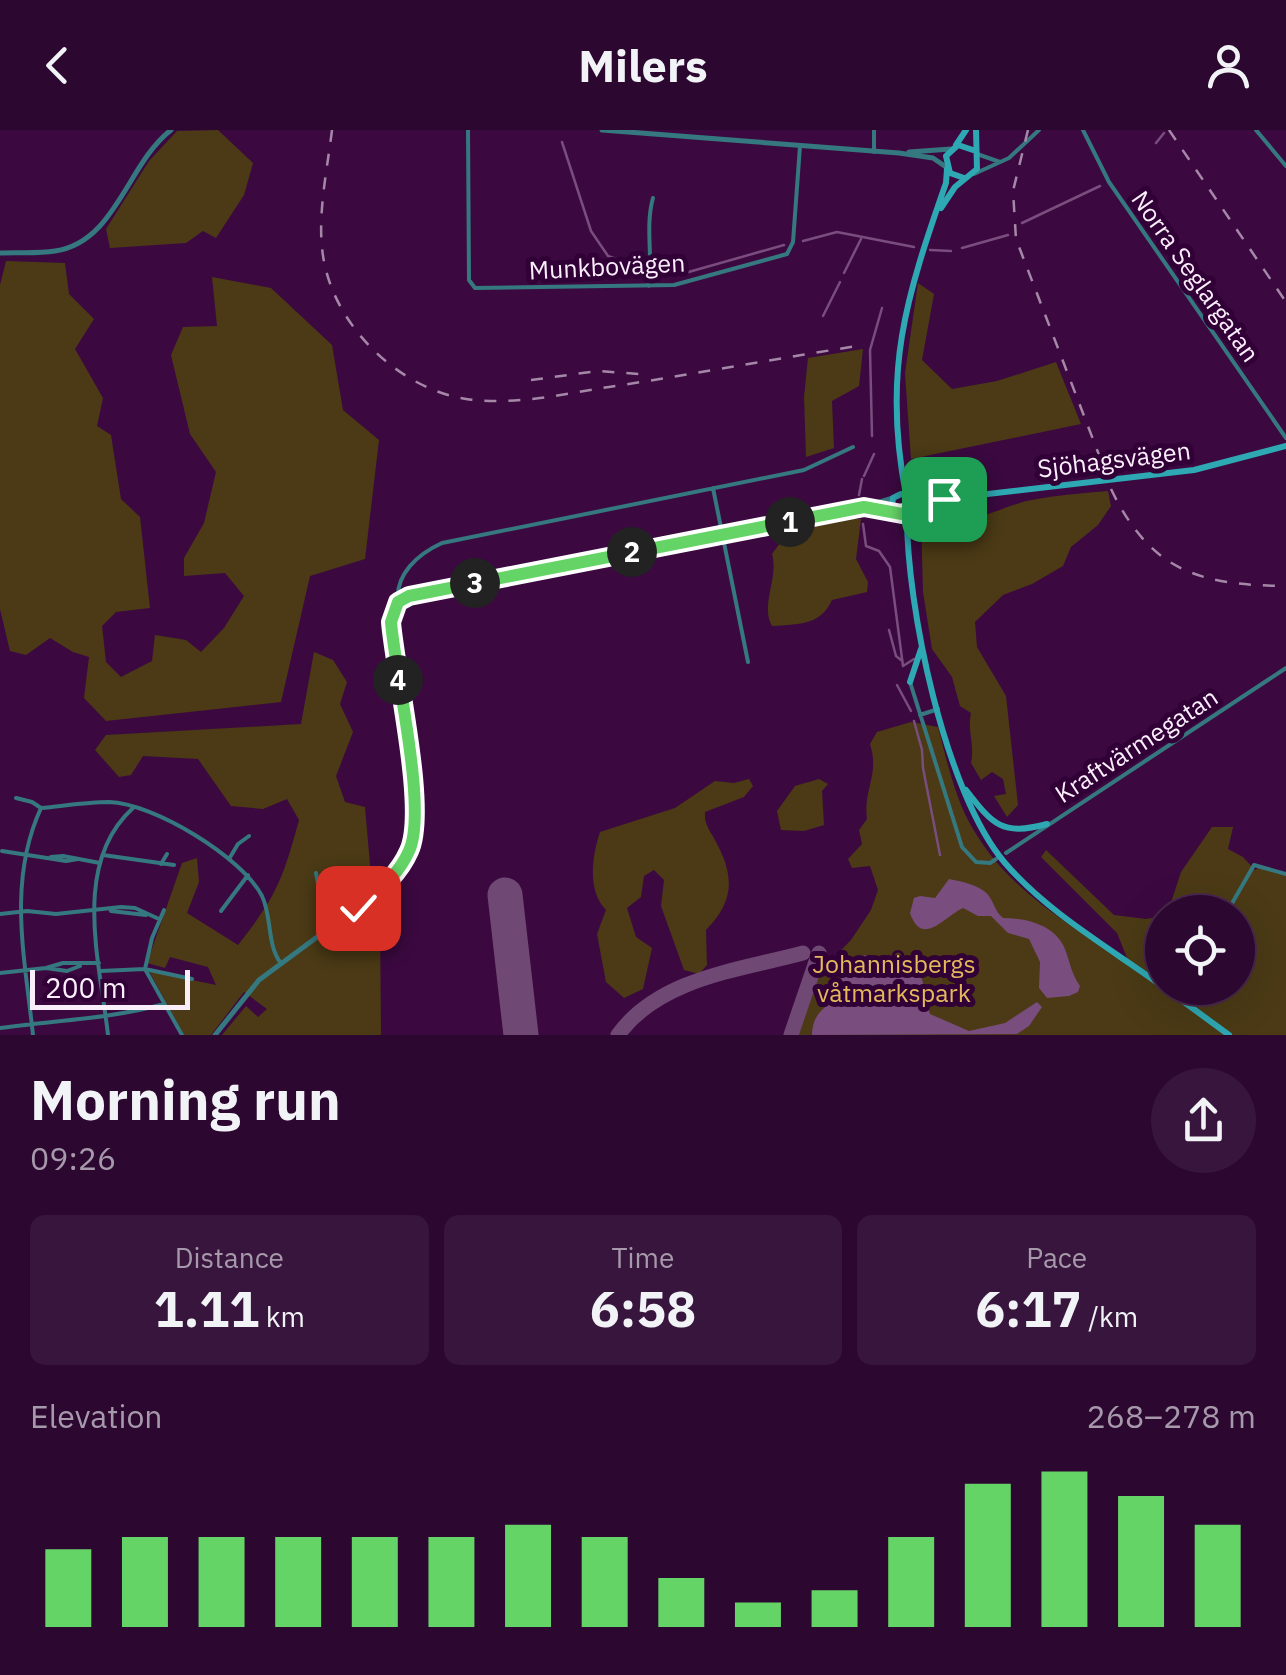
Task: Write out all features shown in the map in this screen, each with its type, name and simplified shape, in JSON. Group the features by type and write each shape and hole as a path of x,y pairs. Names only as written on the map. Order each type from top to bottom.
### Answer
{"main road":[{"path":"966,130 946,156 946,183 916,267 902,324 896,402 902,512 922,648 960,783 981,832 1042,899 1145,973"},
{"path":"936,215 977,169 976,130"},
{"path":"952,148 967,146 976,153"},
{"path":"947,168 954,176 968,177"},
{"name":"Sjöhagsvägen","path":"902,497 944,499 1194,470 1286,446"},
{"path":"902,497 902,512"},
{"name":"Sjöhagsvägen","path":"902,512 944,499"},
{"path":"910,682 922,648"},
{"path":"960,783 996,825 1018,831 1047,824"},
{"path":"1193,1005 1229,1035"}],"street":[{"path":"0,253 54,252 93,235 145,155 171,130"},
{"name":"Munkbovägen","path":"468,130 468,280 476,288 674,285 787,254 793,242 800,146"},
{"path":"602,130 899,153 933,158 947,168"},
{"path":"874,130 874,152"},
{"path":"968,177 1009,158 1038,130"},
{"name":"Norra Seglargatan","path":"1084,130 1110,182 1286,438"},
{"path":"1256,130 1286,166"},
{"path":"899,153 952,148"},
{"path":"976,153 1000,162"},
{"path":"648,286 652,198"},
{"path":"215,1035 259,980 333,928 386,884 403,864 412,843 413,797 391,622 398,602 397,586 411,565 442,543 811,468 854,447"},
{"path":"713,488 748,662"},
{"path":"398,602 409,596 902,497"},
{"path":"864,507 902,512"},
{"name":"Kraftvärmegatan","path":"1006,853 1286,668"},
{"path":"910,682 962,847 976,862 990,863 996,859"},
{"path":"920,714 938,709"},
{"path":"16,798 40,808 109,802 155,814 229,859 248,874 266,905 274,952 280,962"},
{"path":"33,1035 19,912 20,879 40,808"},
{"path":"108,1035 94,891 114,826 133,808"},
{"path":"229,859 238,844 249,836"},
{"path":"2,851 100,862"},
{"path":"162,864 167,854"},
{"path":"103,855 174,865"},
{"path":"1237,895 1254,865 1286,874"},
{"path":"316,873 333,928"},
{"path":"222,910 248,874"},
{"path":"1,913 107,910 160,920"},
{"path":"164,910 146,968 182,1035"},
{"path":"0,973 46,968 67,971 100,962"},
{"path":"102,971 146,968 192,979"},
{"path":"0,1028 72,1024 164,1004"}],"green space":[{"path":"218,130 253,163 244,195 216,238 203,231 186,243 110,248 106,229 149,161 177,131"},
{"path":"6,261 65,263 69,294 94,319 75,349 103,398 97,426 111,435 121,499 140,517 150,608 116,612 102,626 106,662 121,677 152,661 155,635 186,640 201,652 224,628 244,596 225,573 184,576 184,558 204,523 216,472 190,434 171,355 183,327 217,326 212,277 271,288 332,345 343,410 379,440 365,559 310,576 281,702 106,721 84,698 89,657 50,638 26,655 10,651 0,609 0,285"},
{"path":"918,283 934,294 922,360 952,389 997,381 1056,362 1081,424 911,459 905,373"},
{"path":"863,349 859,386 832,401 834,448 806,457 804,397 808,358"},
{"path":"1108,491 1111,506 1098,525 1071,547 1063,566 1003,595 975,622 977,647 1006,696 1018,805 1007,817 994,796 1006,794 1003,779 992,772 981,780 971,763 971,713 960,706 952,677 932,649 923,592 921,518 932,514 958,520 1037,499"},
{"path":"861,519 856,559 868,582 867,592 832,600 821,615 807,622 772,626 768,609 772,554 788,532"},
{"path":"314,652 333,660 347,682 340,704 353,732 336,776 345,802 365,807 371,876 380,914 381,1035 222,1035 246,1006 258,1017 267,1009 244,992 211,1035 184,1035 149,971 216,985 208,967 170,957 165,968 147,963 182,863 197,858 199,882 187,913 238,945 277,887 299,820 287,799 263,809 231,806 198,759 143,756 131,775 119,777 95,750 106,735 301,724"},
{"name":"Johannisbergs våtmarkspark","path":"911,722 938,727 956,793 988,851 1023,889 1085,935 1129,963 1117,933 1041,857 1046,850 1114,915 1145,919 1145,1005 1255,1005 1255,895 1174,895 1181,872 1212,827 1233,827 1228,849 1255,870 1260,867 1286,876 1286,1035 798,1035 819,973 851,940 871,910 878,890 870,866 852,868 848,859 862,844 859,830 867,819 873,764 870,744 877,732"},
{"path":"749,779 753,786 744,797 705,812 706,824 729,878 722,909 706,930 707,965 699,974 684,970 661,906 664,880 654,870 644,876 641,897 627,908 636,937 652,948 643,989 624,998 606,982 597,934 606,910 594,883 593,862 600,832 675,808 715,781 734,783"},
{"path":"819,779 828,784 822,791 824,825 804,831 781,830 777,811 795,786"}],"shaded area":[{"path":"949,879 982,889 1003,918 1030,921 1054,934 1065,949 1080,986 1078,992 1047,998 1039,988 1040,962 1029,939 1008,933 991,916 978,916 963,908 934,927 921,928 915,923 910,913 914,898 935,898"},
{"path":"860,955 874,956 888,965 914,963 930,1014 969,1031 1005,1023 1037,1002 1042,1007 1029,1026 1017,1034 812,1035 815,1020 836,994 849,961"}],"waterway":[{"path":"1156,143 1164,133"},
{"path":"562,142 591,231 608,256 645,270"},
{"path":"1022,223 1100,186"},
{"path":"803,241 837,232 914,247"},
{"path":"962,248 1008,235"},
{"path":"844,273 861,239"},
{"path":"656,272 678,275 784,245"},
{"path":"930,250 951,251"},
{"path":"823,316 840,282"},
{"path":"872,436 870,350 882,308"},
{"path":"864,476 874,454"},
{"path":"859,495 862,479"},
{"path":"863,524 866,546 879,551 890,567 903,666 914,659"},
{"path":"889,630 896,656 901,660"},
{"path":"897,685 911,711"},
{"path":"914,721 940,855"}],"taxiway":[{"path":"618,1035 635,1016 678,988 803,953"},
{"path":"791,1035 819,953"}],"runway":[{"path":"505,895 521,1035"}],"railway":[{"path":"332,130 321,233 332,290 359,334 376,353 419,383 442,393 484,401 538,398 864,345"},
{"path":"1028,130 1013,191 1016,239 1106,473"},
{"path":"1169,130 1286,302"},
{"path":"531,380 598,371 640,374"},
{"path":"1111,489 1143,539 1181,568 1228,582 1286,586"}],"route":[{"path":"358,908 399,870 414,834 408,747 391,622 392,610 398,602 409,596 864,507 902,514 944,499"}]}
